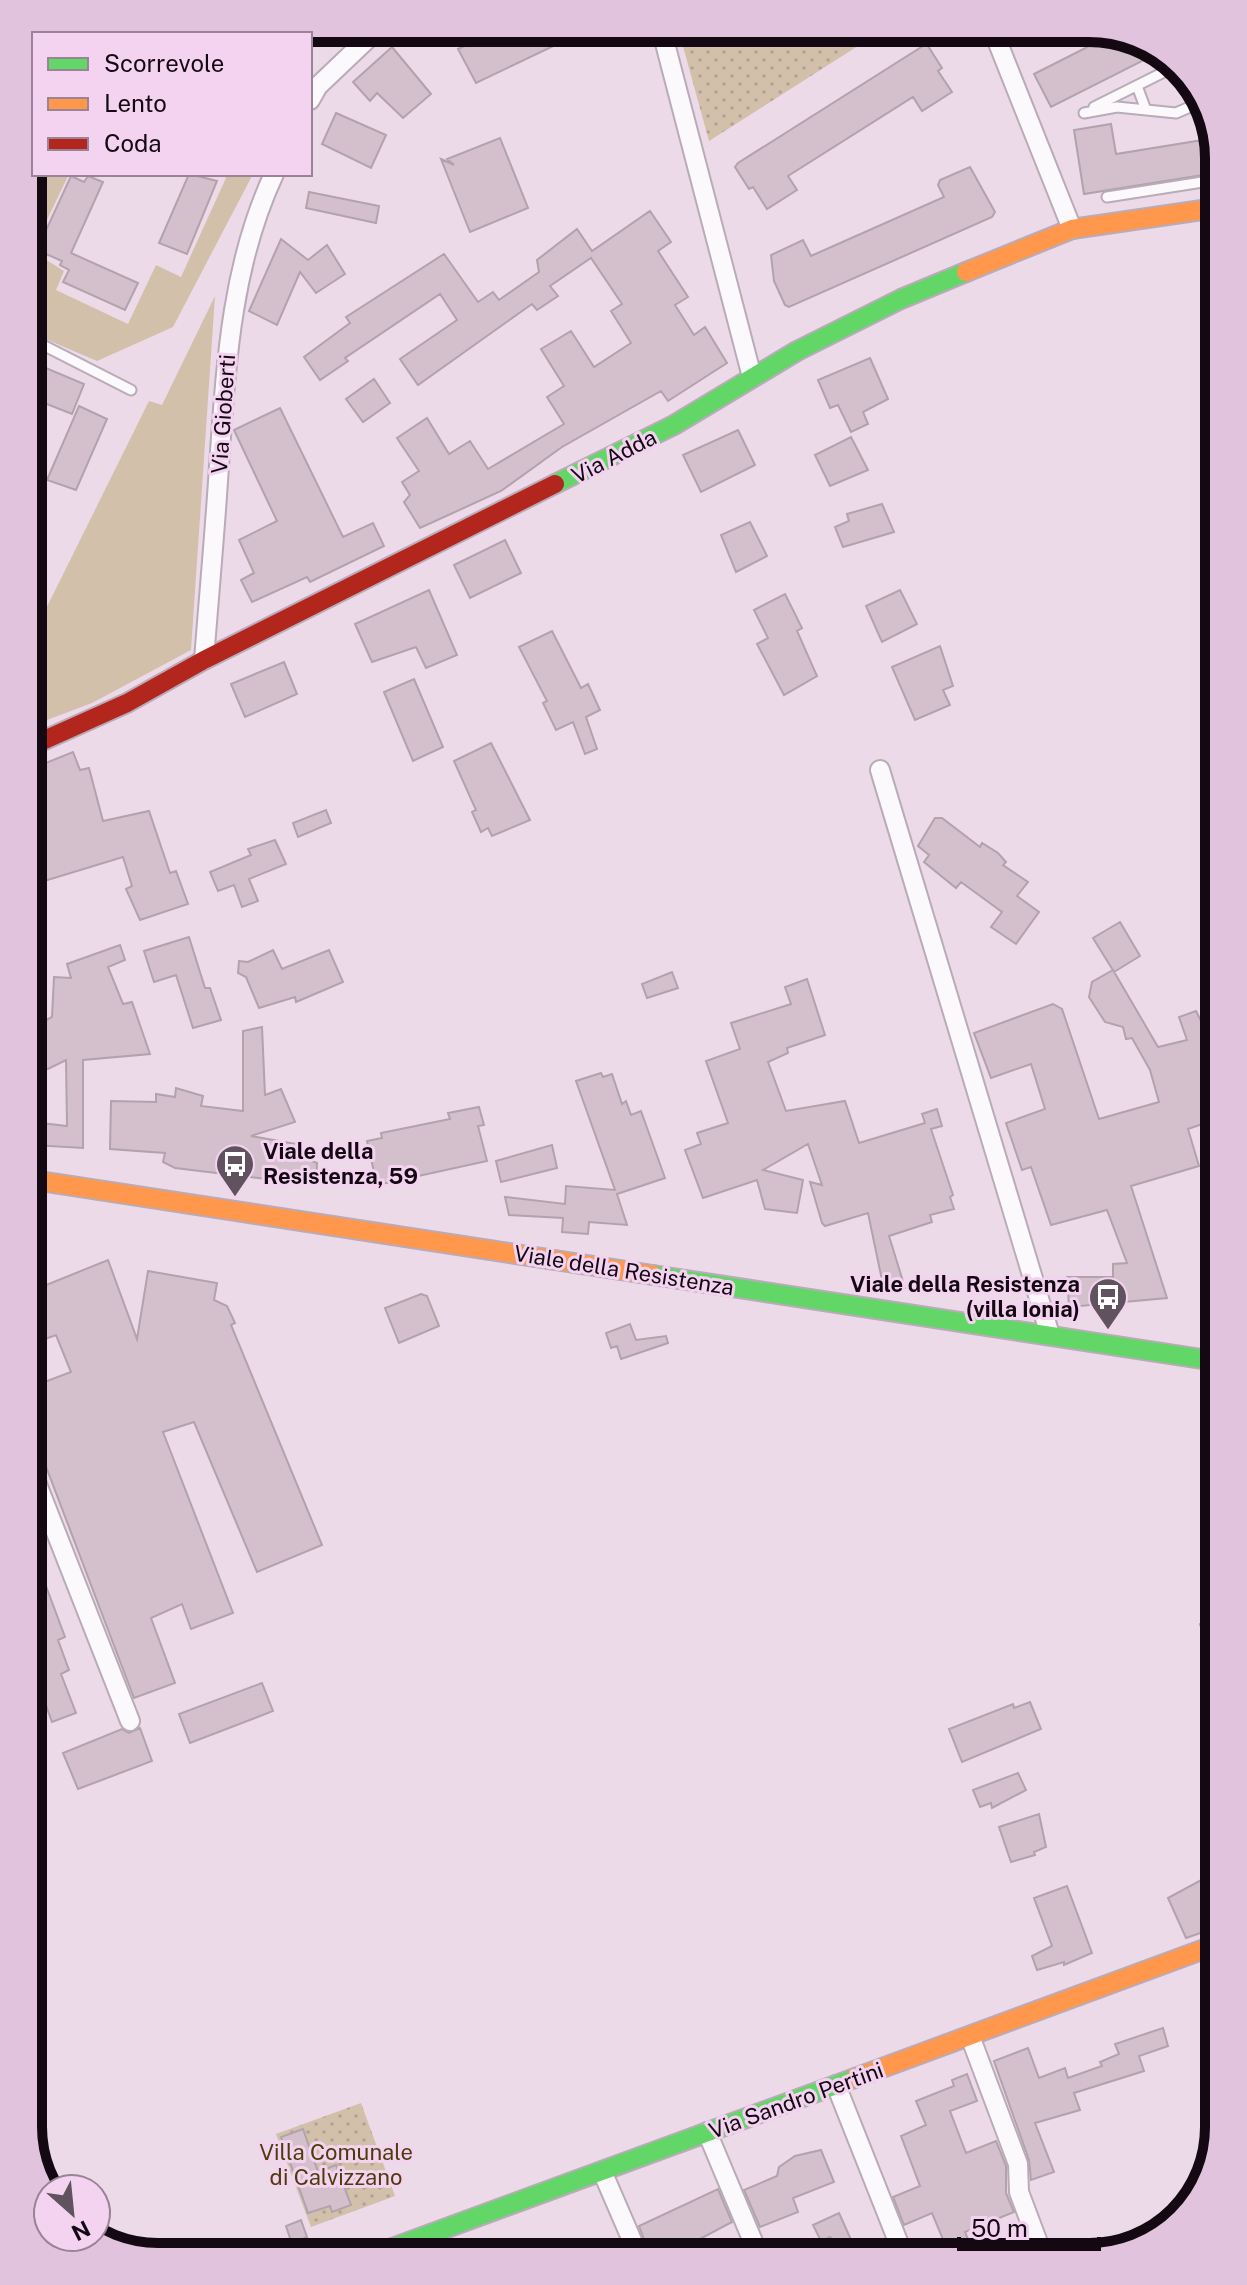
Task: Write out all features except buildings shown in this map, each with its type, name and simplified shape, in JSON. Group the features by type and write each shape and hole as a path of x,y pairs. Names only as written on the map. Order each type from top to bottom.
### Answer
{"street":[{"path":"312,96 318,86 364,42"},
{"path":"665,42 752,377"},
{"path":"998,42 1072,229"},
{"name":"Via Gioberti","path":"204,660 226,354 241,264 255,217 273,176"},
{"name":"Via Adda","path":"42,741 127,703 204,660 674,425 752,377 901,299 1072,229 1205,210"},
{"path":"880,770 1050,1335"},
{"name":"Viale della Resistenza","path":"42,1181 1205,1359"},
{"path":"42,1497 130,1721"},
{"name":"Via Sandro Pertini","path":"406,2243 1205,1949"},
{"path":"970,2036 1018,2164 1019,2192 1038,2243"},
{"path":"836,2085 899,2243"},
{"path":"707,2132 754,2243"},
{"path":"602,2171 633,2243"}],"lane":[{"path":"1165,71 1084,113 1117,107 1176,113 1192,106"},
{"path":"1137,86 1146,110"},
{"path":"1107,197 1205,182"},
{"path":"42,345 131,390"}],"green space":[{"path":"682,42 864,42 709,141"},
{"path":"42,176 68,176 42,230"},
{"path":"223,176 252,176 173,327 97,361 42,338 42,257 64,271 56,290 128,324 156,265 181,277 226,178"},
{"path":"215,296 191,650 92,703 42,722 42,617 149,401 162,405"},
{"name":"Villa Comunale di Calvizzano","path":"361,2103 395,2196 311,2227 276,2134"}],"traffic: fast":[{"path":"555,484 674,425 797,351 901,299 966,272"},
{"path":"653,1275 1205,1359"},
{"path":"406,2243 855,2078"}],"traffic: slow":[{"path":"966,272 1072,229 1205,210"},
{"path":"42,1181 653,1275"},
{"path":"855,2078 1205,1949"}],"traffic: jam":[{"path":"42,741 127,703 204,660 555,484"}],"place":[{"name":"Viale della Resistenza, 59","path":"235,1198"},
{"name":"Viale della Resistenza (villa Ionia)","path":"1108,1331"}]}
